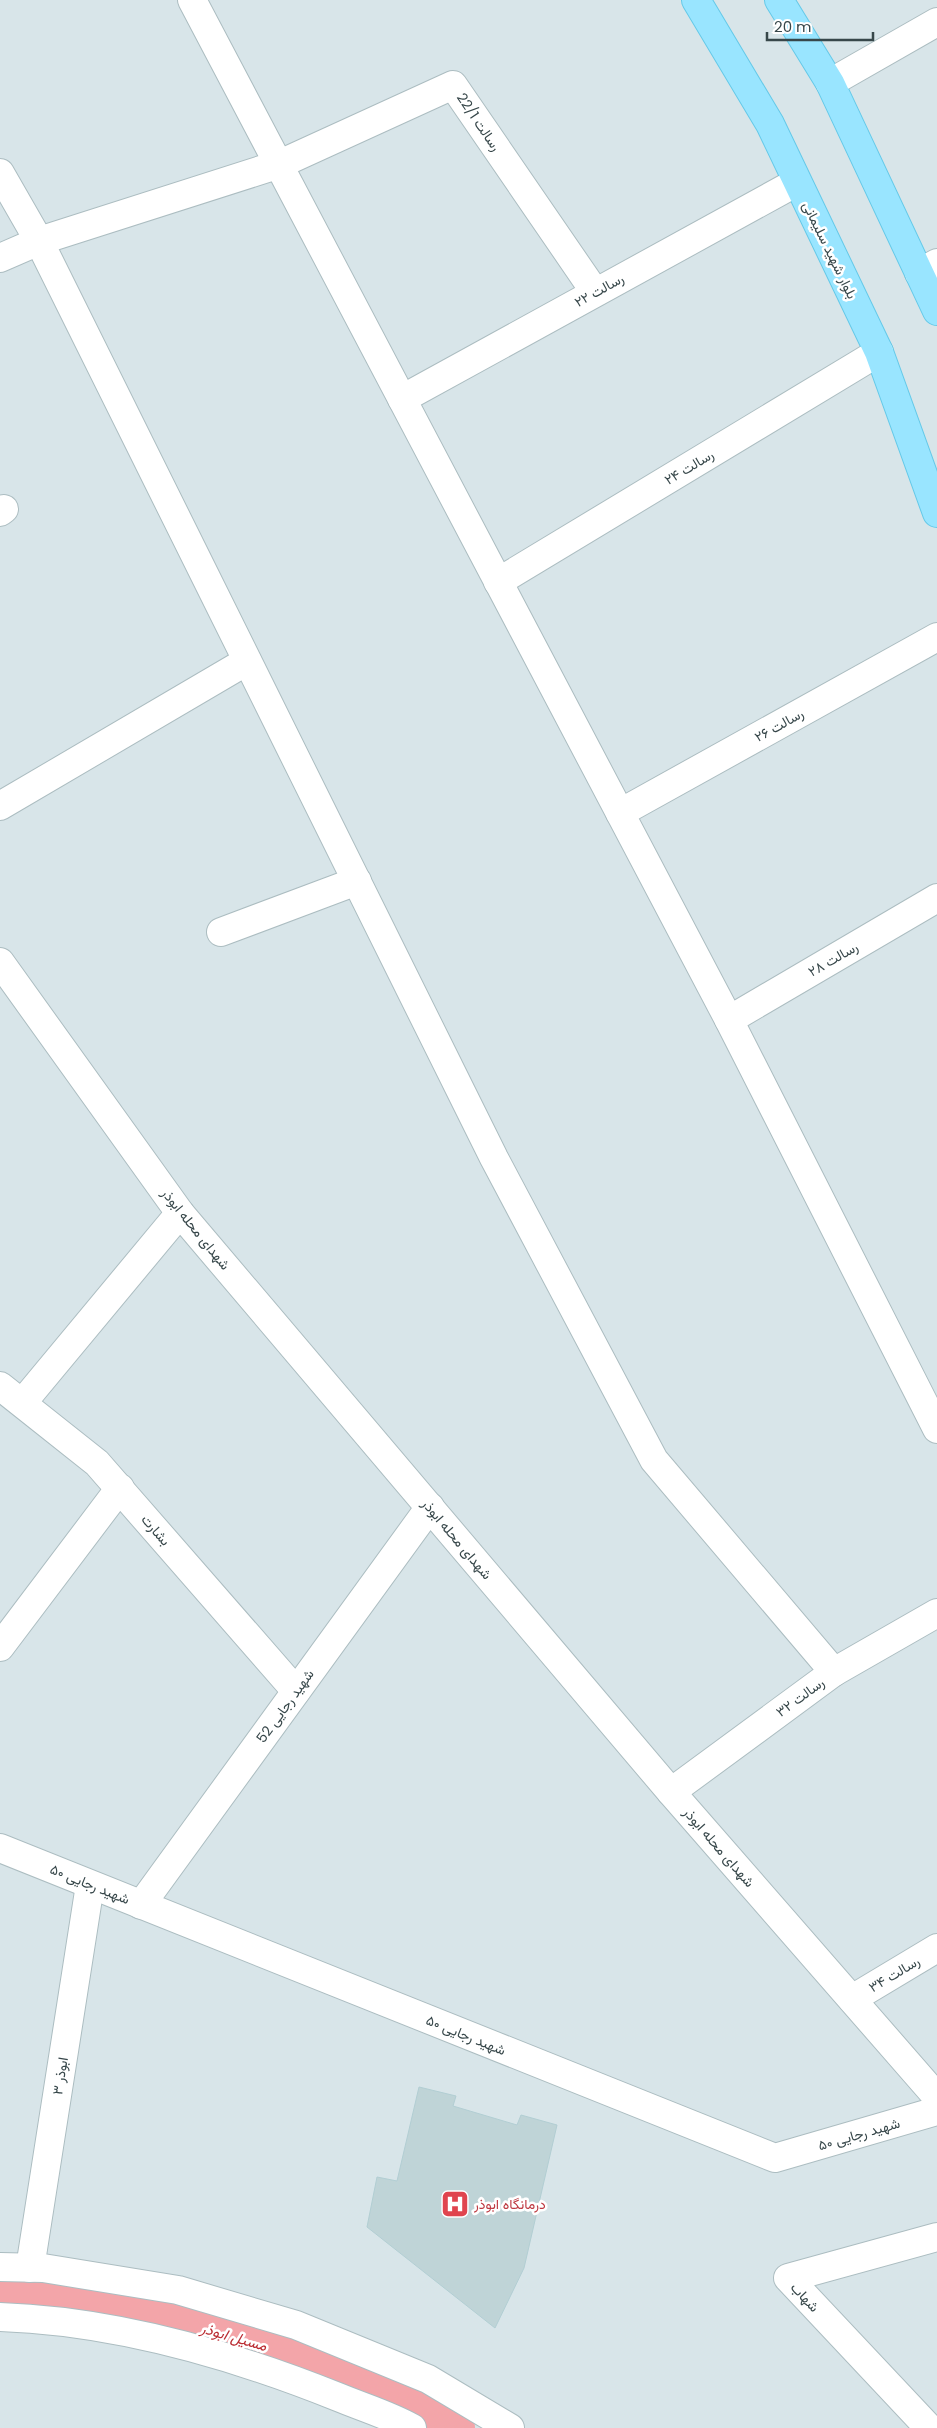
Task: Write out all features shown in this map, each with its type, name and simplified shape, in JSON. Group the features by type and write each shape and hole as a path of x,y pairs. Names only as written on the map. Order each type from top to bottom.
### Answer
{"main road":[{"name":"بلوار شهید سلیمانی","path":"696,0 770,124 879,352 937,513"},
{"path":"779,0 830,83 928,268 937,311"}],"street":[{"path":"192,0 729,1020 937,1429"},
{"path":"830,83 937,22"},
{"name":"رسالت 22/1","path":"280,164 453,85 595,292"},
{"path":"0,258 39,241 280,164"},
{"path":"0,173 39,241 494,1158 654,1460 834,1672"},
{"name":"رسالت ۲۲","path":"402,398 797,182"},
{"name":"رسالت ۲۴","path":"498,582 879,352"},
{"name":"رسالت ۲۶","path":"620,814 937,637"},
{"path":"0,806 247,661"},
{"path":"221,932 356,881"},
{"name":"رسالت ۲۸","path":"729,1020 937,898"},
{"name":"شهدای محله ابوذر","path":"0,962 180,1213 671,1792 937,2097"},
{"path":"23,1402 180,1213"},
{"name":"بشارت","path":"0,1386 23,1402 98,1463 296,1691"},
{"path":"0,1647 120,1488"},
{"name":"شهید رجایی 52","path":"141,1904 430,1507"},
{"name":"رسالت ۳۲","path":"671,1792 834,1672 937,1612"},
{"name":"شهید رجایی ۵۰","path":"0,1848 775,2158 937,2110"},
{"name":"ابوذر ۳","path":"30,2268 90,1885"},
{"name":"رسالت ۳۴","path":"852,1999 937,1948"},
{"name":"شهاب","path":"929,2428 788,2278 937,2238"},
{"path":"0,2267 30,2268 178,2290 296,2325 428,2379 510,2428"},
{"path":"0,2318 38,2319 166,2340 280,2373 382,2422 412,2428"}],"shaded area":[{"path":"0,0 937,0 937,2428 0,2428"}],"building":[{"name":"درمانگاه ابوذر","path":"419,2087 456,2096 453,2106 517,2125 521,2115 557,2125 524,2268 495,2328 367,2227 377,2177 397,2181"}],"waterway":[{"name":"مسیل ابوذر","path":"0,2293 24,2293 155,2315 293,2354 456,2428"}],"place":[{"name":"درمانگاه ابوذر","path":"455,2204"}]}
